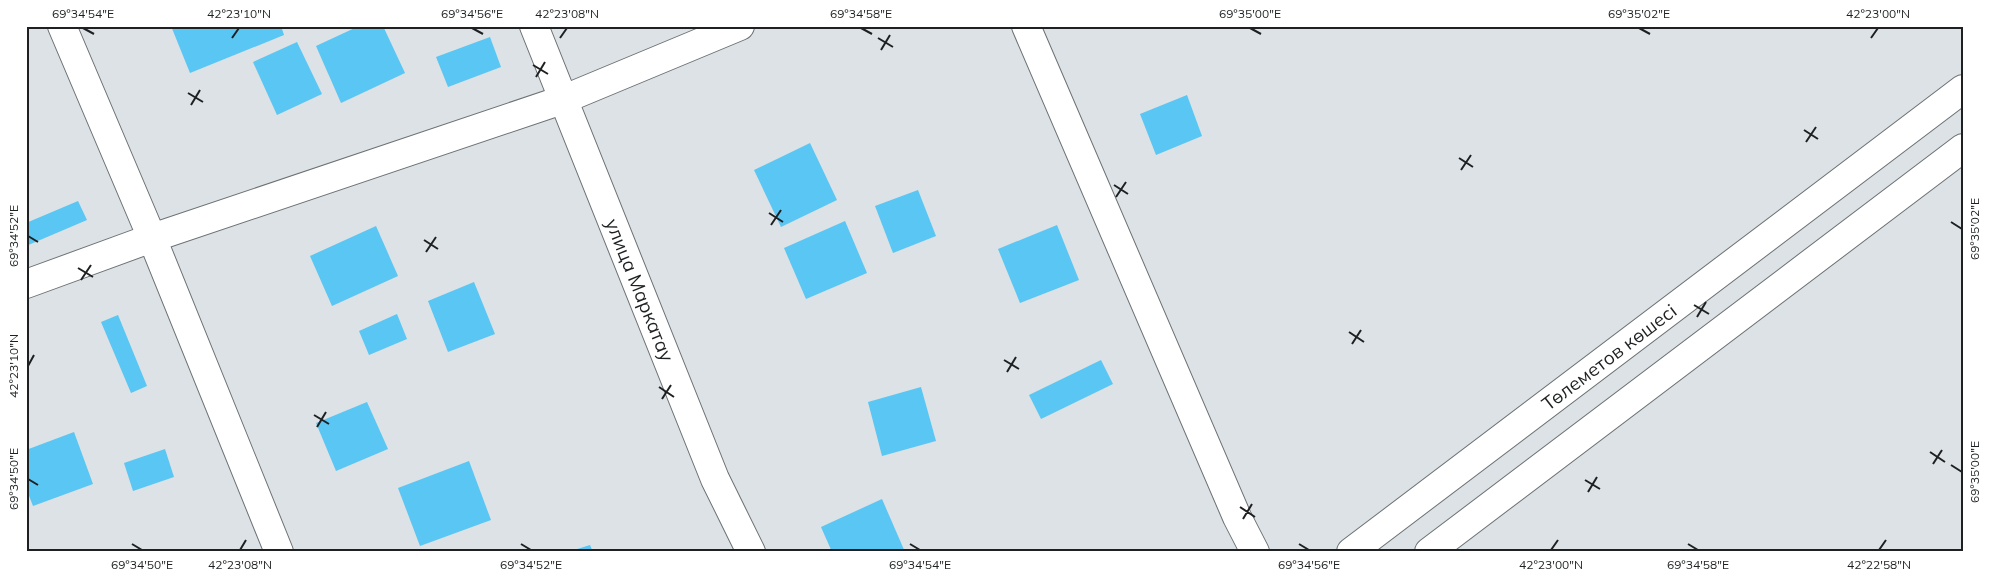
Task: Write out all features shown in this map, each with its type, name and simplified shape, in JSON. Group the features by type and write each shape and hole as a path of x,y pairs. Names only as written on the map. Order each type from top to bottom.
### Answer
{"street":[{"path":"62,26 152,238 279,552"},
{"name":"улица Маркатау","path":"534,26 715,479 751,552"},
{"path":"26,284 152,238 562,100 740,26"},
{"path":"1026,26 1233,508 1255,552"},
{"name":"Төлеметов көшесі","path":"1351,552 1963,90"},
{"path":"1429,552 1963,148"}],"building":[{"path":"171,26 281,26 284,35 190,73"},
{"path":"359,26 383,26 405,73 341,103 316,46"},
{"path":"490,37 501,67 448,87 436,57"},
{"path":"297,42 322,94 277,115 253,62"},
{"path":"1187,95 1202,136 1156,155 1140,114"},
{"path":"810,143 837,200 781,227 754,170"},
{"path":"918,190 936,236 893,253 875,206"},
{"path":"78,201 87,220 26,246 26,223"},
{"path":"845,221 867,273 806,299 784,248"},
{"path":"1057,225 1079,280 1020,303 998,249"},
{"path":"376,226 398,276 332,306 310,256"},
{"path":"474,282 495,334 448,352 428,301"},
{"path":"397,314 407,339 369,355 359,331"},
{"path":"118,315 147,386 131,393 101,322"},
{"path":"1101,360 1113,384 1041,419 1029,395"},
{"path":"921,387 936,441 882,456 868,402"},
{"path":"367,402 388,449 336,471 316,423"},
{"path":"74,432 93,484 33,506 26,488 26,450"},
{"path":"165,449 174,477 133,491 124,463"},
{"path":"469,461 491,520 420,546 398,488"},
{"path":"882,499 905,552 832,552 821,527"},
{"path":"590,545 593,552 571,552 571,551"}]}
